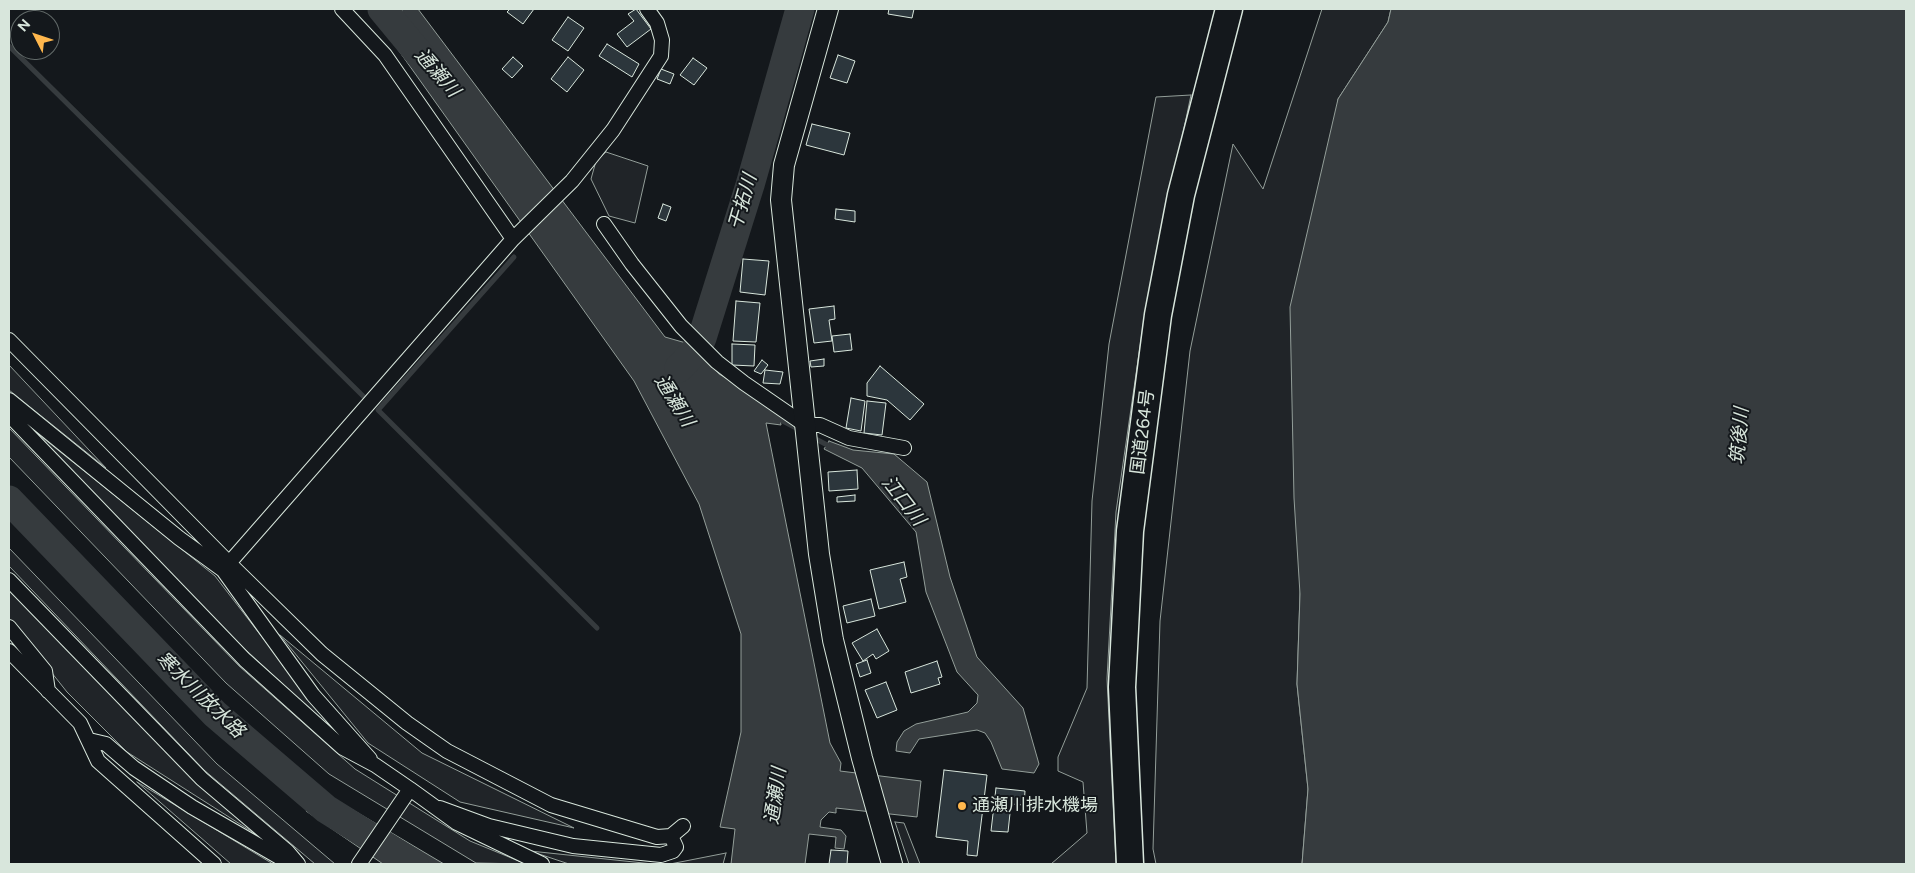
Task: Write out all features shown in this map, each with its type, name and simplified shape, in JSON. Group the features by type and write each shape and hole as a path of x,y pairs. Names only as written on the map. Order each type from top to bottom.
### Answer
{"highway":[{"name":"国道264号","path":"1130,864 1122,687 1130,531 1158,315 1181,195 1229,9"}],"street":[{"path":"342,9 385,55 515,237"},
{"path":"226,567 515,237 580,173 613,130 661,56 662,40 657,23 647,9"},
{"path":"828,9 786,156 780,200 819,554 832,640 865,770 892,864"},
{"path":"604,224 632,264 681,326 717,362 806,433"},
{"path":"9,340 226,567 322,654 407,723 447,751 551,805 658,837 670,836 683,826"},
{"path":"9,400 179,538 226,567 313,695 375,765 408,791 440,808 488,826 573,846 661,855 673,851 676,847 670,836"},
{"path":"9,415 244,660 343,748 375,765"},
{"path":"806,433 820,425 848,438 904,448"},
{"path":"9,580 202,778 287,851 298,864"},
{"path":"9,627 45,671 48,691"},
{"path":"9,651 80,723 98,761 214,864"},
{"path":"89,740 106,744 134,768 192,807 291,864"},
{"path":"359,864 408,791"},
{"path":"440,808 457,822 542,864"}],"shaded area":[{"path":"1322,9 1391,9 1388,22 1338,99 1300,594 1297,684 1308,789 1302,864 1156,864 1153,849 1160,621 1190,351 1233,144 1263,189"},
{"path":"1191,95 1144,319 1116,512 1107,679 1116,864 1051,864 1087,833 1083,782 1058,771 1058,757 1087,688 1092,501 1109,344 1156,97"},
{"path":"606,152 648,166 635,223 609,216 591,179 596,161"},
{"path":"9,365 106,468 9,390"},
{"path":"9,428 239,666 355,769 470,841 526,864 476,863 329,774 226,683 9,457"},
{"path":"33,430 215,576 336,733 235,640"},
{"path":"9,548 217,764 335,864 315,864 204,770 9,566"},
{"path":"9,590 196,781 265,840 127,752 67,692 9,619"},
{"path":"280,635 422,753 574,828 460,802 368,743"},
{"path":"137,782 273,864 231,864"},
{"path":"895,822 904,823 920,864 909,864"},
{"path":"530,851 653,864 569,864"},
{"path":"726,853 723,864 670,864"}],"water":[{"path":"402,9 418,9 665,337 686,343 707,360 719,374 778,408 781,425 766,423 830,743 841,763 840,771 921,781 917,817 836,808 836,813 829,812 821,820 820,827 841,830 846,836 844,849 835,848 836,837 809,834 805,864 731,864 735,829 720,827 741,732 741,634 699,504 634,381 399,51"},
{"name":"筑後川","path":"1391,9 1906,9 1906,864 1302,864 1308,789 1297,684 1300,594 1294,498 1290,307 1338,99 1388,22"},
{"path":"829,441 853,450 894,454 927,482 950,577 977,657 1023,708 1039,764 1034,773 1002,769 991,742 985,733 977,730 919,739 910,753 896,751 897,742 904,731 916,724 968,712 977,703 978,695 957,672 926,592 916,532 862,468 824,449"},
{"path":"321,791 444,864 383,864 306,811"}],"building":[{"path":"510,9 534,9 523,24 507,12"},
{"path":"636,9 651,29 627,47 617,34 634,21 628,14"},
{"path":"889,9 914,9 912,18 888,14"},
{"path":"568,17 584,28 568,51 552,40"},
{"path":"607,44 639,64 632,77 599,56"},
{"path":"838,55 855,61 847,83 830,78"},
{"path":"513,57 523,66 512,78 502,69"},
{"path":"568,57 584,70 567,92 551,79"},
{"path":"693,58 707,68 694,85 680,75"},
{"path":"661,69 674,74 670,84 657,79"},
{"path":"812,124 850,133 844,155 806,145"},
{"path":"663,204 671,207 666,221 658,218"},
{"path":"836,209 855,211 855,222 835,219"},
{"path":"743,259 769,261 765,295 740,292"},
{"path":"736,301 760,303 756,342 733,341"},
{"path":"834,306 835,319 829,320 832,341 814,343 809,309"},
{"path":"850,334 852,350 834,352 832,336"},
{"path":"732,344 755,345 754,366 732,365"},
{"path":"824,359 824,366 811,367 810,361"},
{"path":"762,360 768,365 761,374 754,371"},
{"path":"880,366 924,404 910,420 887,400 867,396 867,383"},
{"path":"765,370 783,372 780,384 763,383"},
{"path":"851,398 865,401 861,431 846,428"},
{"path":"867,401 886,403 882,435 864,433"},
{"path":"857,470 858,489 829,491 828,472"},
{"path":"855,495 855,501 837,502 837,497"},
{"path":"904,562 907,577 900,579 906,602 879,609 870,570"},
{"path":"871,599 875,616 847,623 843,606"},
{"path":"877,629 889,651 876,659 873,654 863,661 852,643"},
{"path":"867,660 871,673 860,677 856,664"},
{"path":"937,661 942,677 938,678 940,684 911,693 905,672"},
{"path":"886,682 897,710 877,718 865,690"},
{"name":"通瀬川排水機場","path":"944,770 987,775 977,856 967,855 968,841 936,837"},
{"path":"996,788 1025,791 1024,805 1011,804 1008,832 991,831"},
{"path":"831,850 848,851 847,864 829,864"}],"waterway":[{"name":"通瀬川","path":"382,9 425,61"},
{"name":"干拓川","path":"679,368 696,350 702,338 750,185 800,9"},
{"path":"9,46 364,397"},
{"path":"514,257 378,410 597,628"},
{"name":"江口川","path":"775,417 800,430"},
{"name":"江口川","path":"812,437 831,447"},
{"name":"寒水川放水路","path":"9,500 215,714 326,809 414,864"}],"place":[{"name":"通瀬川排水機場","path":"962,806"}]}
